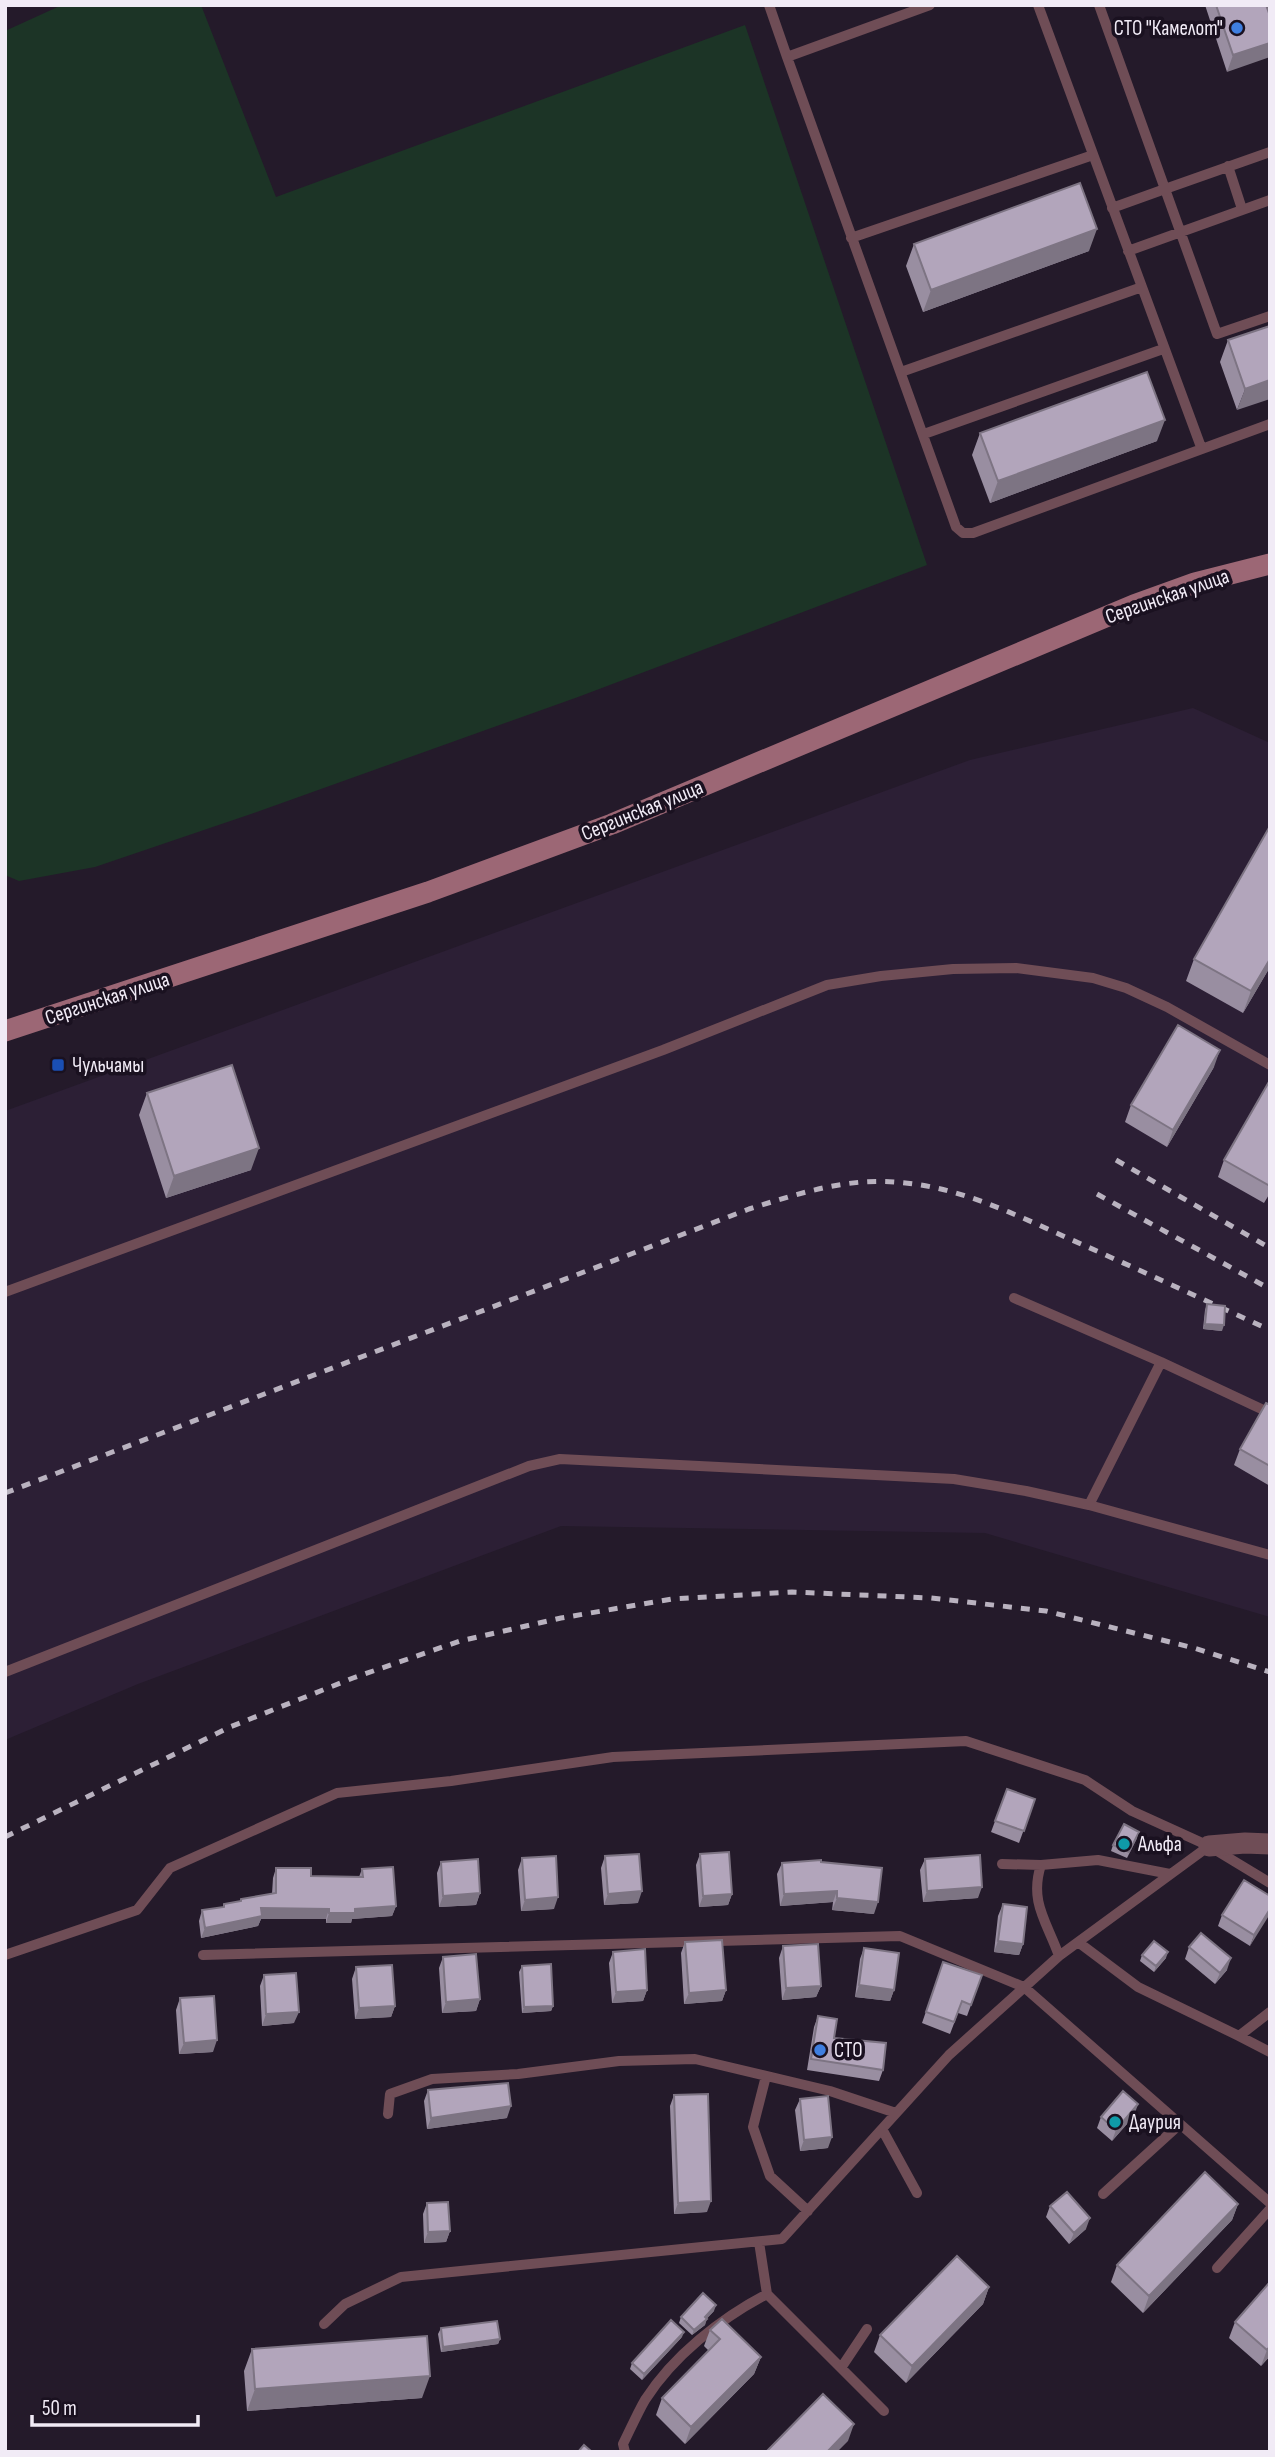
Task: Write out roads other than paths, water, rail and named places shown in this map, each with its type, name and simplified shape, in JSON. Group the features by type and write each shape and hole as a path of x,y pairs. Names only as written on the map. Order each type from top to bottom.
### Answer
{"main road":[{"name":"Сергинская улица","path":"5,1031 428,892 575,838 1134,605 1195,583 1270,564"}],"street":[{"path":"1209,1846 1270,1844"}],"lane":[{"path":"769,5 956,527 963,533 973,533 1201,447 1270,424"},
{"path":"787,57 930,5"},
{"path":"1038,5 1201,447"},
{"path":"1100,5 1217,334 1270,316"},
{"path":"1112,208 1270,152"},
{"path":"851,238 1093,155"},
{"path":"1228,166 1242,209"},
{"path":"1128,251 1270,200"},
{"path":"901,372 1142,287"},
{"path":"924,434 1163,349"},
{"path":"5,1292 650,1055 827,985 881,976 953,969 1016,968 1093,978 1126,988 1167,1007 1270,1065"},
{"path":"1014,1298 1270,1413"},
{"path":"1089,1505 1161,1362"},
{"path":"5,1672 529,1466 560,1459 954,1479 1089,1505 1270,1555"},
{"path":"5,1955 137,1910 170,1868 337,1793 451,1782 613,1757 966,1741 1085,1780 1132,1811 1209,1846 1270,1883"},
{"path":"324,2324 345,2304 401,2277 782,2239 949,2055 1059,1956 1209,1846"},
{"path":"1002,1864 1041,1865 1098,1860 1170,1874"},
{"path":"1041,1865 1035,1884 1041,1913 1059,1956"},
{"path":"203,1955 900,1936 1024,1987 1270,2203"},
{"path":"1078,1942 1138,1987 1270,2052"},
{"path":"1239,2036 1270,2012"},
{"path":"387,2114 390,2094 432,2079 518,2074 619,2061 695,2059 830,2091 896,2113"},
{"path":"766,2076 753,2127 770,2176 808,2211"},
{"path":"1103,2194 1180,2124"},
{"path":"882,2129 917,2193"},
{"path":"1217,2268 1270,2209"},
{"path":"759,2242 767,2294 884,2411"},
{"path":"625,2452 623,2444 646,2399 684,2353 738,2309 767,2294"},
{"path":"841,2368 867,2329"}],"railway":[{"path":"1116,1160 1270,1248"},
{"path":"5,1493 749,1209 821,1188 858,1182 920,1185 991,1205 1270,1330"},
{"path":"1097,1194 1270,1289"},
{"path":"5,1837 230,1727 353,1678 460,1641 561,1618 672,1599 792,1592 931,1598 1046,1611 1194,1648 1270,1672"}],"place":[{"name":"СТО \"Камелот\"","path":"1237,28"},
{"name":"Чульчамы","path":"58,1065"},
{"name":"Альфа","path":"1124,1844"},
{"name":"СТО","path":"820,2050"},
{"name":"Даурия","path":"1115,2122"}]}
